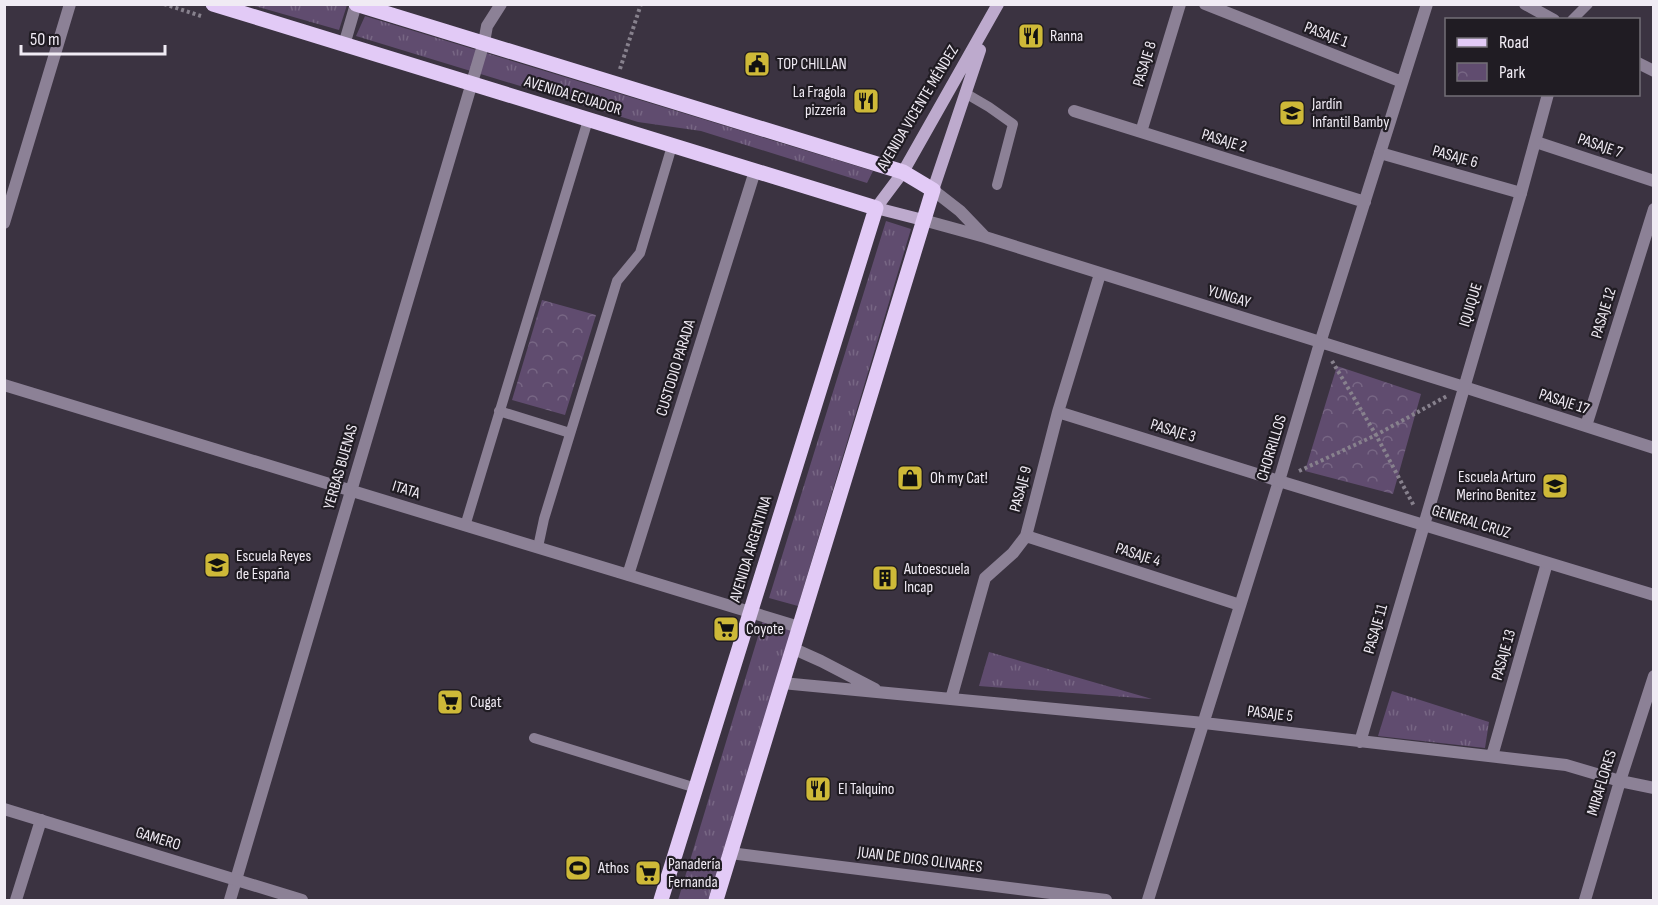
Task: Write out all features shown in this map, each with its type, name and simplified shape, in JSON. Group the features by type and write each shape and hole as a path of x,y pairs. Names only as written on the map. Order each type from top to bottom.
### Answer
{"main road":[{"name":"AVENIDA ECUADOR","path":"213,4 672,146 923,220"},
{"name":"AVENIDA ECUADOR","path":"356,4 903,172 933,190"},
{"name":"AVENIDA VICENTE MÉNDEZ","path":"923,220 965,93 998,4"},
{"name":"AVENIDA VICENTE MÉNDEZ","path":"876,208 903,172 989,24"},
{"name":"AVENIDA ARGENTINA","path":"662,900 876,208"},
{"path":"716,900 923,220"}],"street":[{"path":"4,223 8,199 70,4"},
{"path":"344,45 356,4"},
{"name":"YERBAS BUENAS","path":"230,900 472,84 487,26 501,4"},
{"name":"PASAJE 8","path":"1142,132 1180,4"},
{"name":"PASAJE 1","path":"1205,4 1402,82"},
{"name":"CHORRILLOS","path":"1148,900 1427,4"},
{"path":"1525,4 1550,18"},
{"name":"IQUIQUE","path":"1424,525 1548,96"},
{"name":"PASAJE 2","path":"1074,111 1365,202"},
{"name":"PASAJE 7","path":"1536,142 1653,181"},
{"name":"PASAJE 6","path":"1380,153 1521,194"},
{"name":"CUSTODIO PARADA","path":"628,575 755,171"},
{"name":"YUNGAY","path":"933,190 960,211 985,237"},
{"name":"PASAJE 12","path":"1586,426 1653,209"},
{"name":"YUNGAY","path":"923,220 985,237 1464,387"},
{"name":"PASAJE 9","path":"951,699 985,578 1013,553 1026,536 1058,412 1100,274"},
{"name":"ITATA","path":"4,385 799,627"},
{"name":"PASAJE 17","path":"1464,387 1653,448"},
{"name":"PASAJE 3","path":"1058,412 1279,481"},
{"name":"GENERAL CRUZ","path":"1279,481 1653,595"},
{"name":"PASAJE 11","path":"1360,742 1424,525"},
{"name":"PASAJE 4","path":"1026,536 1240,605"},
{"name":"PASAJE 13","path":"1492,756 1547,563"},
{"name":"PASAJE 5","path":"792,648 879,691"},
{"name":"MIRAFLORES","path":"1585,900 1653,676"},
{"name":"PASAJE 5","path":"782,683 1204,723 1492,756 1566,765 1653,788"},
{"name":"GAMERO","path":"4,809 302,900"},
{"path":"16,900 41,820"},
{"name":"JUAN DE DIOS OLIVARES","path":"730,853 1106,900"}],"lane":[{"path":"1574,18 1588,4"},
{"path":"965,93 1013,124 997,185"},
{"path":"465,526 588,120"},
{"path":"538,548 616,281 640,253 672,146"},
{"path":"499,411 570,433"},
{"path":"534,738 696,788"}],"path":[{"path":"615,84 641,4"},
{"path":"1320,343 1376,435 1424,525"},
{"path":"1279,481 1376,435 1464,387"}],"green space":[{"path":"251,5 347,5 339,30"},
{"path":"365,16 873,171 867,183 701,131 638,122 356,36"},
{"path":"886,221 911,229 798,606 769,598"},
{"path":"542,300 596,315 565,415 512,400"},
{"path":"1337,366 1421,394 1393,494 1305,471"},
{"path":"763,620 792,631 708,900 678,900"},
{"path":"989,652 1152,699 979,686"},
{"path":"1392,691 1489,722 1485,748 1378,736"}],"place":[{"name":"Ranna","path":"1031,36"},
{"name":"TOP CHILLAN","path":"757,64"},
{"name":"La Fragola pizzería","path":"866,101"},
{"name":"Jardín Infantil Bamby","path":"1292,113"},
{"name":"Oh my Cat!","path":"910,478"},
{"name":"Escuela Arturo Merino Benitez","path":"1555,486"},
{"name":"Escuela Reyes de España","path":"217,565"},
{"name":"Autoescuela Incap","path":"885,578"},
{"name":"Coyote","path":"726,629"},
{"name":"Cugat","path":"450,702"},
{"name":"El Talquino","path":"818,789"},
{"name":"Athos","path":"578,868"},
{"name":"Panadería Fernanda","path":"648,873"}]}
